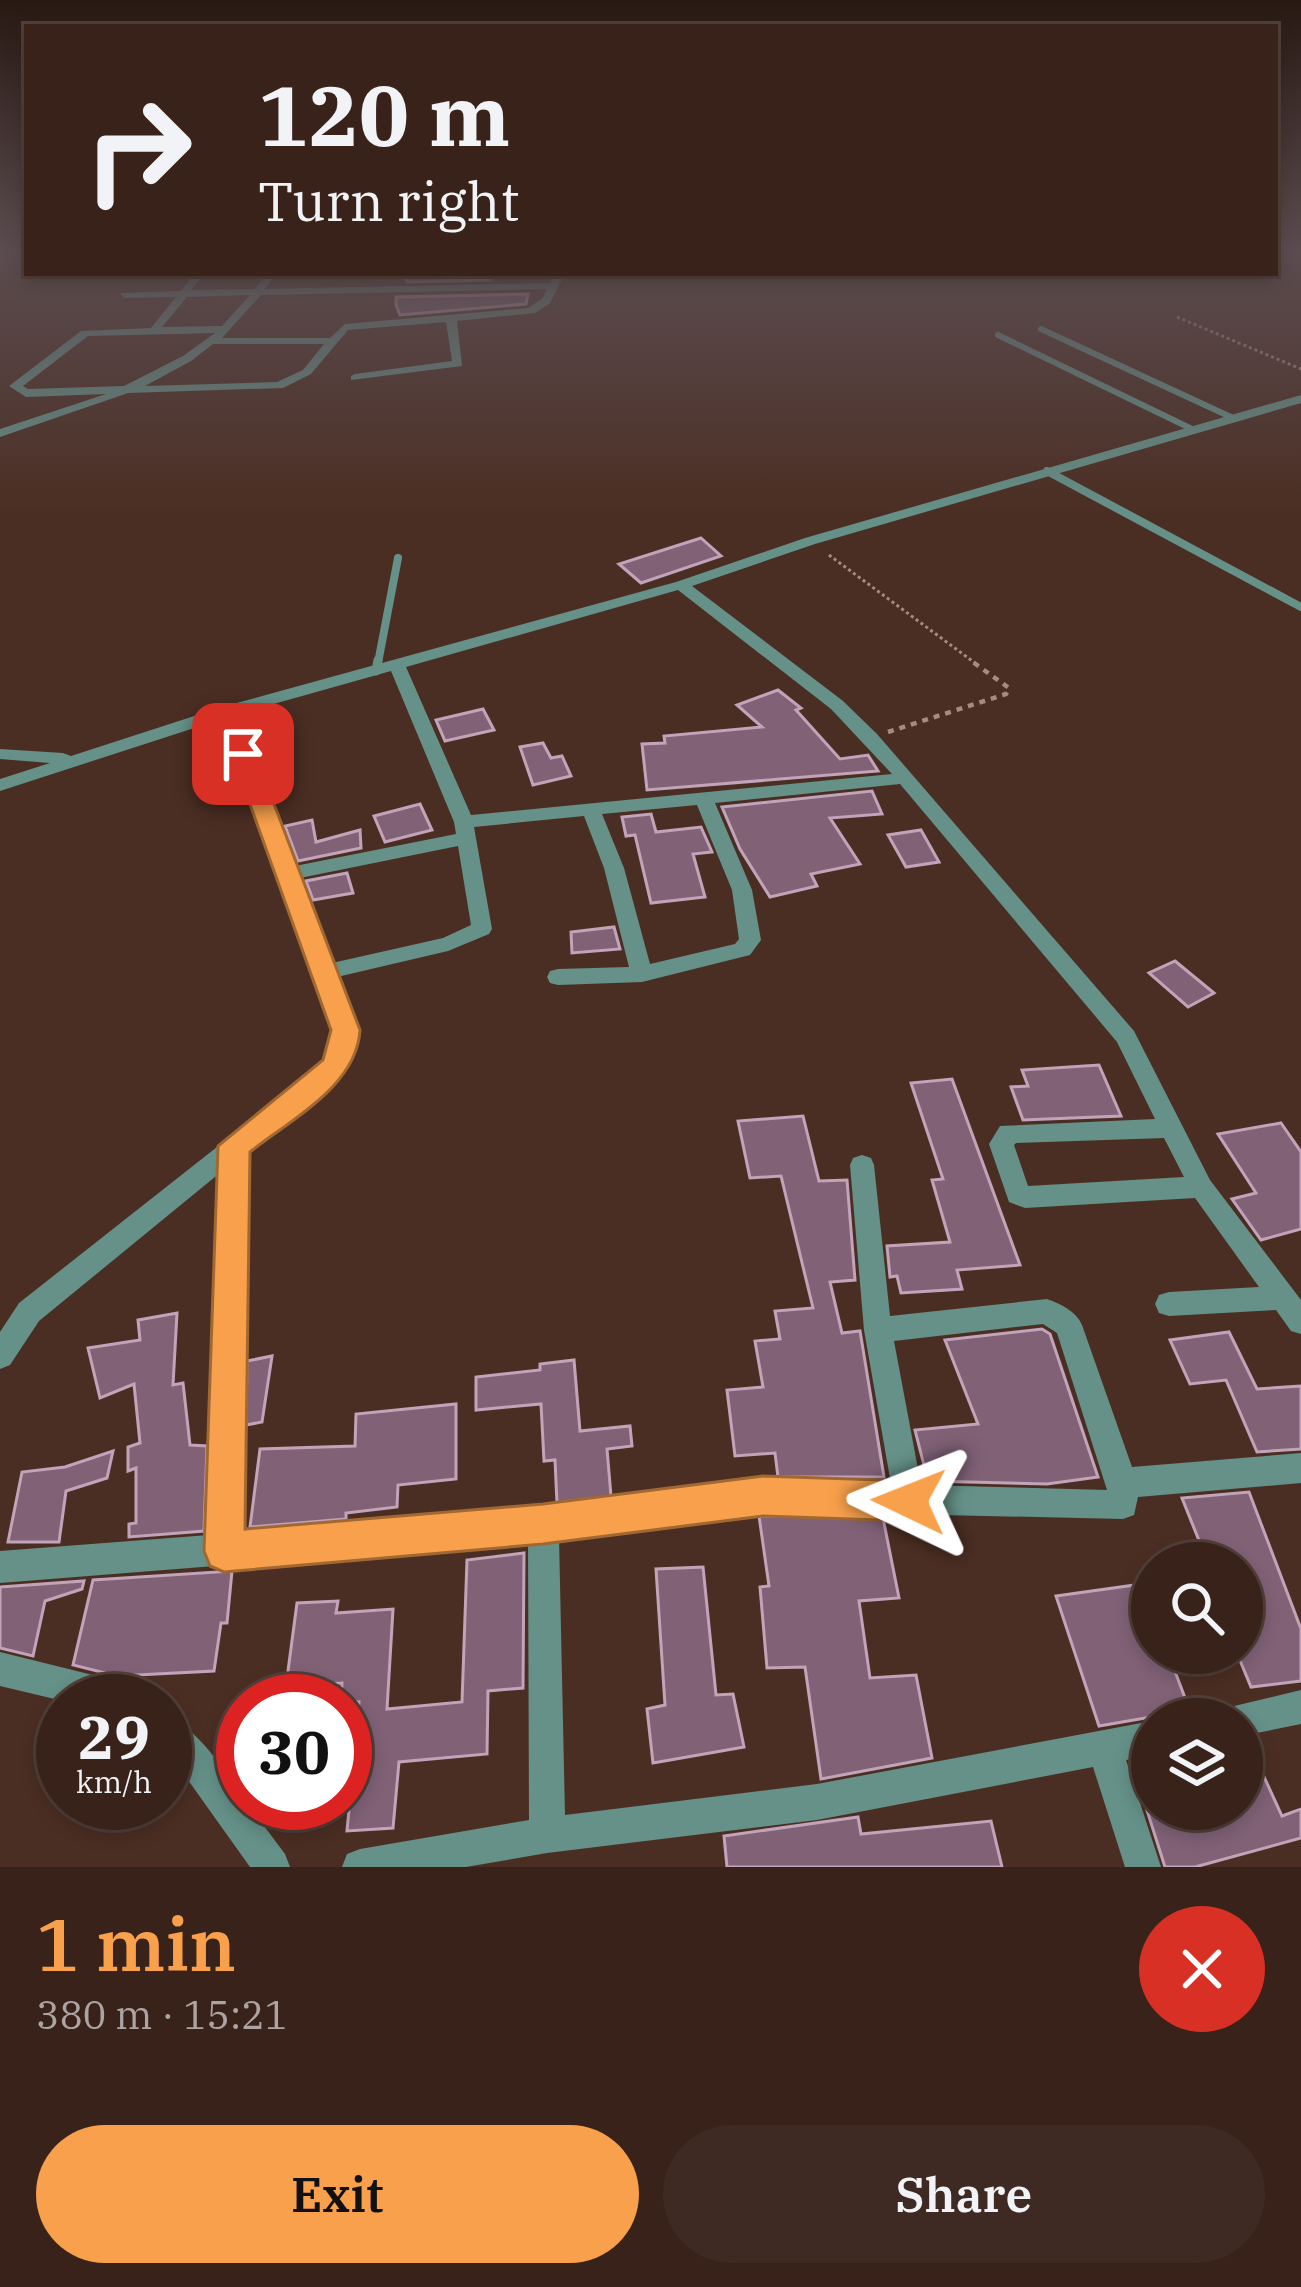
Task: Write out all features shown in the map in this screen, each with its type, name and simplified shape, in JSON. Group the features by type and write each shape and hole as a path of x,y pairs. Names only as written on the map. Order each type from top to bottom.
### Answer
{"street":[{"path":"74,341 15,386 26,393 291,382 307,372 333,341"},
{"path":"0,433 138,390 207,341"},
{"path":"355,378 458,364 455,341"},
{"path":"0,785 228,711 681,584 810,541 1301,399"},
{"path":"681,584 837,705 871,738 1126,1037 1201,1187 1301,1322"},
{"path":"323,973 448,944 482,929 466,830 386,668"},
{"path":"0,1356 29,1312 333,1068 344,1050 346,1030 228,711"},
{"path":"0,754 70,759"},
{"path":"286,874 466,830 906,778"},
{"path":"558,977 642,974 742,950 750,940 742,890 705,802"},
{"path":"590,812 607,840 619,904 642,974"},
{"path":"1173,1128 1009,1133 1001,1144 1018,1194 1025,1197 1201,1187"},
{"path":"224,1551 234,1146"},
{"path":"862,1165 878,1330 909,1501"},
{"path":"1169,1304 1283,1298"},
{"path":"0,1568 543,1524 763,1496 1123,1504 1122,1483 1068,1325 1058,1316 1047,1311 878,1330"},
{"path":"1122,1483 1301,1468"},
{"path":"543,1524 547,1835"},
{"path":"0,1669 36,1678"},
{"path":"1263,1715 1301,1707"},
{"path":"360,1867 547,1835 817,1802 1131,1743"},
{"path":"1105,1750 1142,1867"},
{"path":"192,1757 272,1867"}],"lane":[{"path":"1013,341 1192,429"},
{"path":"1067,341 1233,418"},
{"path":"1047,471 1301,607"},
{"path":"386,668 398,558"}],"path":[{"path":"1235,341 1301,369"},
{"path":"810,541 1009,688 1006,694 871,738"}],"building":[{"path":"701,538 721,556 641,583 619,564"},
{"path":"778,690 801,708 796,710 840,759 868,755 878,771 647,790 642,744 665,743 664,736 762,727 737,705"},
{"path":"483,709 494,730 445,741 436,720"},
{"path":"543,743 551,758 562,756 571,776 533,785 520,747"},
{"path":"872,791 882,814 830,818 860,864 811,874 817,886 770,897 740,849 722,807"},
{"path":"420,804 432,830 385,842 374,816"},
{"path":"651,814 656,832 701,827 712,852 693,854 705,897 651,903 635,835 626,836 622,817"},
{"path":"312,820 316,842 360,830 361,848 298,861 285,826"},
{"path":"921,830 939,862 906,867 888,835"},
{"path":"347,873 353,893 313,900 306,881"},
{"path":"614,927 620,949 572,953 571,932"},
{"path":"1175,961 1214,993 1188,1007 1149,973"},
{"path":"1099,1065 1121,1116 1023,1120 1011,1087 1028,1086 1022,1070"},
{"path":"952,1079 1020,1265 957,1270 962,1289 901,1293 897,1276 890,1277 887,1246 950,1242 932,1180 943,1179 911,1083"},
{"path":"803,1116 819,1181 847,1180 855,1280 830,1282 842,1333 860,1331 884,1477 778,1477 775,1453 735,1456 727,1390 763,1387 755,1341 780,1339 775,1311 813,1308 781,1176 750,1178 738,1121"},
{"path":"1281,1123 1301,1152 1301,1229 1261,1240 1232,1199 1256,1193 1218,1134"},
{"path":"177,1313 173,1385 183,1383 190,1445 207,1446 204,1531 129,1537 129,1524 136,1523 136,1468 128,1471 128,1447 140,1443 134,1384 100,1398 88,1348 140,1340 138,1320"},
{"path":"1042,1329 1050,1334 1098,1477 1047,1484 928,1481 915,1430 978,1424 945,1340"},
{"path":"1229,1332 1257,1389 1301,1386 1301,1449 1257,1452 1226,1380 1190,1384 1170,1340"},
{"path":"272,1356 262,1422 246,1425 247,1361"},
{"path":"574,1360 580,1431 630,1426 632,1446 607,1449 611,1496 557,1503 555,1460 544,1461 541,1404 476,1410 476,1377 540,1370 540,1364"},
{"path":"456,1404 456,1479 398,1485 397,1507 346,1513 346,1519 250,1527 260,1449 355,1446 356,1414"},
{"path":"113,1451 107,1478 66,1491 59,1542 8,1542 22,1472 65,1467"},
{"path":"1249,1492 1301,1629 1301,1681 1251,1687 1246,1674 1263,1674 1263,1542 1200,1542 1182,1498"},
{"path":"759,1516 883,1518 899,1598 859,1601 870,1678 916,1675 932,1758 821,1779 805,1667 767,1668 760,1587 769,1586"},
{"path":"524,1553 523,1688 488,1691 487,1754 399,1762 393,1828 372,1829 372,1674 288,1674 297,1603 338,1601 336,1613 393,1609 387,1709 462,1702 467,1560"},
{"path":"703,1567 716,1695 733,1694 744,1747 653,1763 647,1709 665,1705 656,1569"},
{"path":"232,1571 227,1623 221,1623 214,1671 109,1674 73,1665 93,1580"},
{"path":"84,1581 82,1589 45,1601 33,1656 0,1648 0,1587"},
{"path":"1131,1586 1131,1674 1176,1674 1185,1698 1131,1698 1131,1720 1099,1726 1056,1596"},
{"path":"1263,1775 1282,1816 1301,1809 1301,1838 1195,1867 1165,1867 1153,1830 1263,1830"},
{"path":"858,1817 861,1834 991,1821 1002,1867 727,1867 724,1836"}],"route":[{"path":"243,754 346,1030 344,1050 333,1068 234,1146 224,1551 543,1524 763,1496 909,1501"}]}
